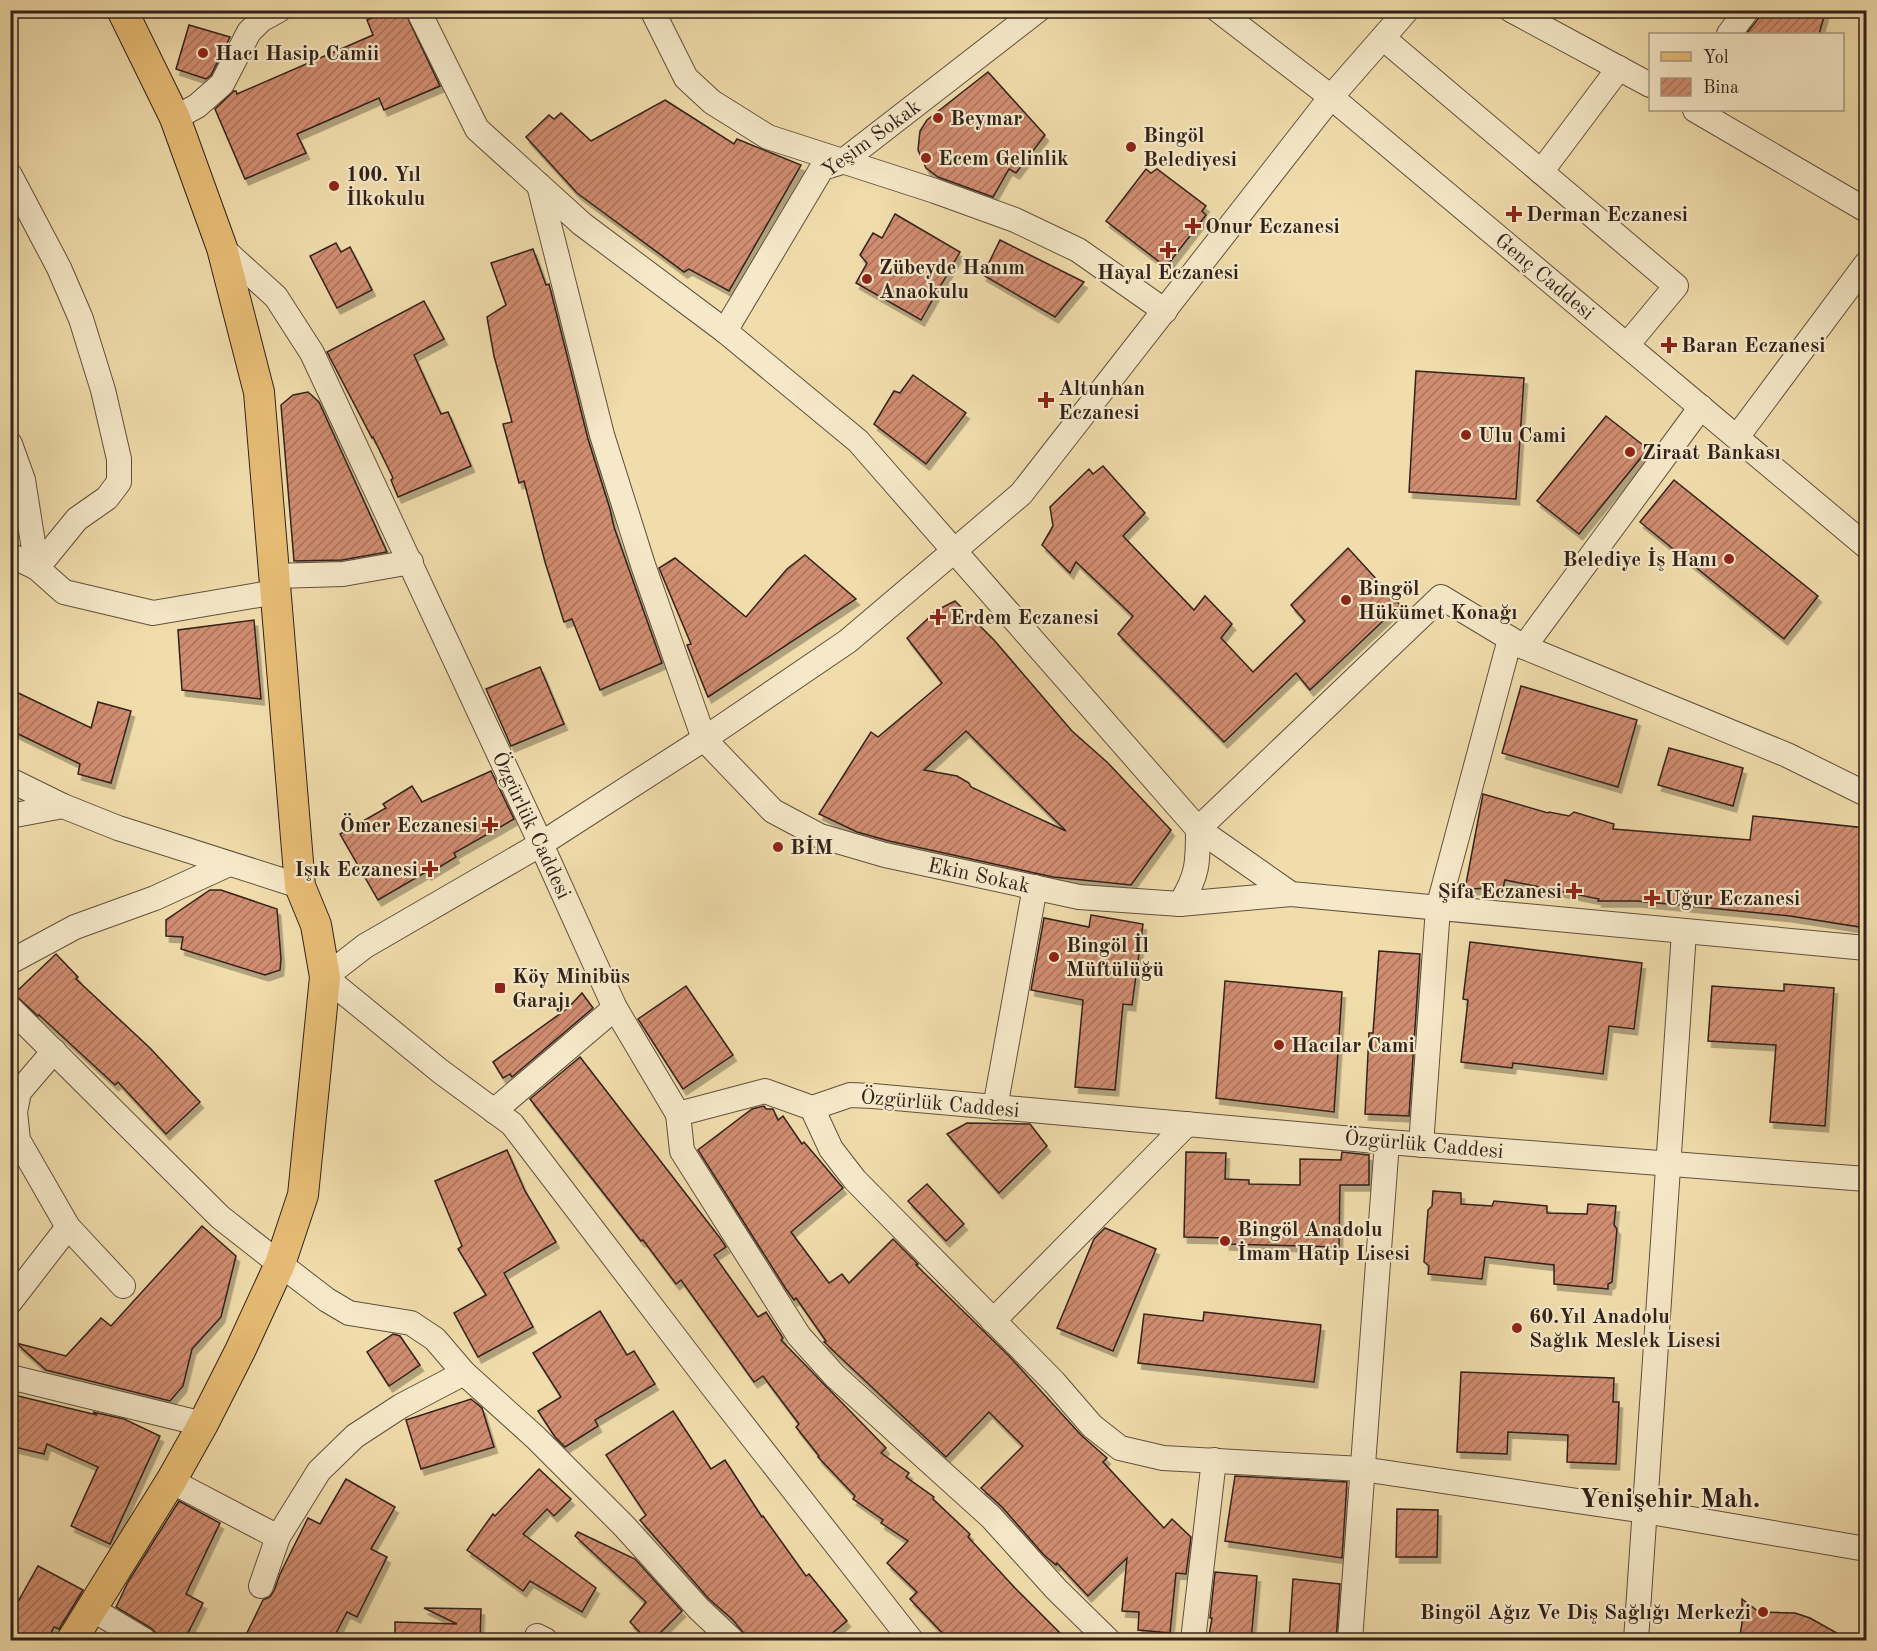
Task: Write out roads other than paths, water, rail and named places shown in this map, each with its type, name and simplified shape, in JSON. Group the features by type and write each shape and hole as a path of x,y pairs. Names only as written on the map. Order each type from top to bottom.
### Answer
{"main road":[{"path":"72,1641 171,1481 203,1424 280,1264 303,1195 325,977 316,925 300,886 260,392 222,248 175,118 123,10"}],"street":[{"path":"175,118 197,106 222,84 249,32 261,20 279,10"},
{"path":"418,10 477,129 582,224 725,331 858,441 1198,829 1292,894"},
{"path":"652,10 686,78 712,102 768,137 935,191 1015,220 1078,250 1165,311"},
{"name":"Yeşim Sokak","path":"725,331 822,168 842,162 1038,10"},
{"name":"Genç Caddesi","path":"1218,10 1331,97 1866,546"},
{"path":"911,1641 713,1388 512,1124 440,1071 325,977 365,946 541,844 704,739 848,641 1021,494 1331,97 1407,10"},
{"path":"1511,10 1649,84"},
{"path":"1731,33 1747,10"},
{"path":"1383,38 1676,286 1627,345"},
{"path":"1541,172 1619,68"},
{"path":"1697,111 1866,210"},
{"path":"10,175 59,268 81,320 119,459 119,482 107,498 76,519 37,568"},
{"path":"539,185 602,435 643,565 704,739"},
{"name":"Özgürlük Caddesi","path":"222,248 276,297 312,353 411,562 615,1008 678,1114"},
{"path":"1737,437 1866,264"},
{"path":"1421,1144 1438,908 1517,643 1701,407"},
{"path":"10,444 22,480 37,568"},
{"path":"10,555 37,568 64,592 153,613 275,584 411,562"},
{"path":"1180,904 1189,889 1198,865 1198,829 1442,597 1517,643 1787,755 1866,794"},
{"name":"Ekin Sokak","path":"704,739 773,811 820,836 885,855 1079,897 1180,904 1292,894 1866,948"},
{"path":"10,780 63,806 118,828 300,886"},
{"path":"10,816 63,806"},
{"path":"10,962 75,927 155,898 229,864"},
{"path":"995,1108 1035,887"},
{"path":"1636,1641 1684,932"},
{"path":"10,1008 220,1217 280,1264 327,1300 349,1313 411,1323 435,1339 464,1373 535,1437 624,1526 699,1609 732,1641"},
{"path":"494,1111 615,1008"},
{"path":"54,1051 20,1092 15,1112 18,1140 68,1227 123,1286"},
{"path":"1108,1641 992,1517 835,1376 799,1336 682,1150 678,1114 765,1091 812,1108 831,1149 855,1180 1054,1383 1092,1426 1120,1448 1163,1458 1362,1468 1645,1511 1866,1549"},
{"name":"Özgürlük Caddesi","path":"812,1108 850,1095 1387,1142 1866,1179"},
{"path":"993,1320 1187,1124"},
{"path":"1350,1641 1387,1142"},
{"path":"10,1302 68,1227"},
{"path":"261,1586 278,1537 319,1471 355,1436 401,1406 464,1373"},
{"path":"10,1377 203,1424"},
{"path":"1192,1641 1214,1460"},
{"path":"171,1481 278,1537"},
{"path":"92,1610 144,1641"}],"place":[{"name":"Hacı Hasip Camii","path":"203,53"},
{"name":"Beymar","path":"938,118"},
{"name":"Bingöl Belediyesi","path":"1131,147"},
{"name":"Ecem Gelinlik","path":"926,158"},
{"name":"100. Yıl İlkokulu","path":"334,186"},
{"name":"Derman Eczanesi","path":"1514,214"},
{"name":"Onur Eczanesi","path":"1193,226"},
{"name":"Hayal Eczanesi","path":"1168,250"},
{"name":"Zübeyde Hanım Anaokulu","path":"867,279"},
{"name":"Baran Eczanesi","path":"1669,345"},
{"name":"Altunhan Eczanesi","path":"1046,400"},
{"name":"Ulu Cami","path":"1466,435"},
{"name":"Ziraat Bankası","path":"1630,452"},
{"name":"Belediye İş Hanı","path":"1729,559"},
{"name":"Bingöl Hükümet Konağı","path":"1346,600"},
{"name":"Erdem Eczanesi","path":"938,617"},
{"name":"Ömer Eczanesi","path":"490,825"},
{"name":"BİM","path":"778,847"},
{"name":"Işık Eczanesi","path":"430,869"},
{"name":"Şifa Eczanesi","path":"1574,891"},
{"name":"Uğur Eczanesi","path":"1652,898"},
{"name":"Bingöl İl Müftülüğü","path":"1054,957"},
{"name":"Köy Minibüs Garajı","path":"500,988"},
{"name":"Hacılar Cami","path":"1279,1045"},
{"name":"Bingöl Anadolu İmam Hatip Lisesi","path":"1225,1241"},
{"name":"60.Yıl Anadolu Sağlık Meslek Lisesi","path":"1517,1328"},
{"name":"Bingöl Ağız Ve Diş Sağlığı Merkezi","path":"1763,1612"}],"district":[{"name":"Yenişehir Mah.","path":"1670,1498"}]}
